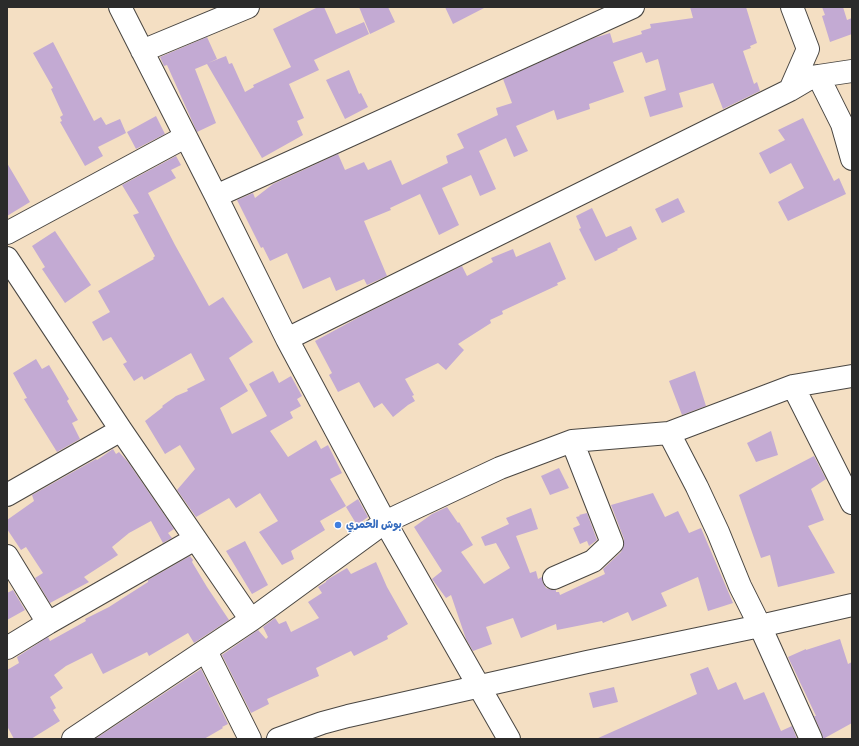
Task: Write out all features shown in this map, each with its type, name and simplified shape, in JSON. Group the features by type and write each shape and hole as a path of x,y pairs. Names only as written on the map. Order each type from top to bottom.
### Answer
{"street":[{"path":"120,7 287,339 385,522 509,739"},
{"path":"142,51 248,7"},
{"path":"216,196 633,7"},
{"path":"790,90 808,49 792,7"},
{"path":"287,339 790,90 812,77 852,71"},
{"path":"818,76 842,124 852,159"},
{"path":"7,233 185,137"},
{"path":"7,258 121,430 251,620"},
{"path":"72,739 251,620 385,522 500,468 572,440 669,433 793,386 852,376"},
{"path":"793,386 852,504"},
{"path":"7,495 121,430"},
{"path":"669,433 718,532 740,586 760,626 811,739"},
{"path":"554,578 593,561 612,543 572,440"},
{"path":"7,648 195,539"},
{"path":"7,556 48,623"},
{"path":"278,739 335,719 478,686 852,605"},
{"path":"206,651 250,739"}],"building":[{"path":"318,7 324,7 336,34 364,22 369,34 314,60 319,70 289,84 304,118 297,121 303,135 262,158 207,64 195,69 216,123 197,132 167,65 164,66 160,57 207,37 217,59 208,63 226,56 229,64 232,63 245,92 254,87 253,85 291,67 273,29"},
{"path":"359,7 388,7 395,22 370,34"},
{"path":"445,7 486,7 453,24"},
{"path":"690,7 746,7 757,43 750,46 751,48 743,51 754,84 757,82 760,91 723,109 713,83 679,93 683,107 650,117 644,97 666,90 658,59 646,63 642,52 613,62 624,92 589,104 590,109 557,120 554,110 516,126 528,151 514,157 506,138 479,151 496,189 480,196 471,175 442,188 459,225 439,235 420,194 390,208 391,210 364,221 387,276 367,285 364,279 336,291 330,277 303,289 287,253 270,261 263,247 261,248 237,200 253,193 255,198 273,184 338,154 345,170 364,162 368,170 391,160 402,185 448,163 446,156 464,148 457,134 498,115 496,108 512,103 503,79 594,38 610,33 613,43 642,34 641,31 651,28 650,24 693,18"},
{"path":"822,7 843,7 847,20 852,18 852,34 830,42 822,16 825,15"},
{"path":"53,42 94,121 101,117 106,125 120,119 126,133 98,147 103,156 85,166 60,122 62,121 60,117 63,115 51,89 53,88 33,53"},
{"path":"349,70 359,94 361,93 368,107 345,119 326,80"},
{"path":"156,116 165,134 136,149 127,132"},
{"path":"803,118 834,181 839,178 846,194 788,221 778,202 804,188 791,163 770,174 759,153 785,140 778,130"},
{"path":"176,156 181,165 171,170 176,178 148,193 209,306 223,297 253,342 229,358 248,391 220,408 232,434 267,416 249,384 273,371 279,383 291,376 302,396 297,399 301,406 290,412 293,418 270,431 288,457 316,440 321,449 328,445 342,473 330,479 346,506 320,521 325,530 291,551 294,559 282,565 259,532 278,521 260,493 236,508 229,498 196,517 177,490 195,469 180,445 165,454 145,421 176,396 188,391 187,389 205,380 191,353 144,380 142,376 134,381 123,364 127,362 111,337 103,341 92,322 110,312 98,291 154,259 153,258 155,256 133,215 139,213 122,185"},
{"path":"7,163 30,202 7,216"},
{"path":"678,198 685,212 662,223 655,209"},
{"path":"592,208 606,237 631,226 637,239 595,261 579,229 581,228 576,216"},
{"path":"55,231 91,285 65,303 42,269 45,267 32,246"},
{"path":"550,242 566,279 557,283 558,285 502,311 503,314 490,320 491,323 458,344 464,350 446,370 438,363 405,379 414,395 412,396 415,401 393,417 382,403 374,408 359,382 338,392 329,375 332,373 315,341 363,315 462,266 467,276 493,262 491,258 513,249 516,257"},
{"path":"36,359 42,369 49,365 69,399 67,401 78,420 72,423 80,439 57,452 24,399 27,398 13,373"},
{"path":"695,371 706,406 682,415 669,381"},
{"path":"771,431 778,455 756,462 747,443"},
{"path":"113,449 116,454 119,452 128,462 174,529 168,533 172,538 163,543 151,521 129,533 112,547 118,555 84,577 89,582 50,603 35,578 43,573 26,547 21,550 7,529 7,520 34,501 32,495 96,459 97,460"},
{"path":"814,456 826,479 811,489 824,520 808,526 835,573 778,587 770,555 761,558 739,495"},
{"path":"559,468 569,488 550,495 541,476"},
{"path":"653,493 665,517 678,511 689,533 701,528 733,603 708,611 698,577 661,593 667,606 632,621 628,612 603,623 602,621 557,630 556,624 521,638 513,618 486,627 492,644 473,651 466,639 451,595 446,598 432,579 442,571 414,527 432,514 447,507 458,523 459,522 473,545 461,552 484,584 510,568 496,543 485,546 481,537 509,524 506,518 531,508 538,529 516,536 530,573 536,571 538,579 542,577 546,588 556,590 556,592 559,592 560,595 605,574 603,569 621,552 624,545 624,539 611,505"},
{"path":"358,499 368,517 357,525 346,507"},
{"path":"587,513 597,540 589,546 587,541 580,544 573,528 580,525 576,517"},
{"path":"245,541 268,585 252,594 226,551"},
{"path":"190,556 207,587 229,620 194,643 188,633 149,656 147,652 103,674 92,653 66,666 54,675 63,688 50,697 56,708 53,710 60,721 31,739 14,739 7,726 7,670 19,663 17,657 48,637 50,641 86,621 85,619 109,607 148,582 148,580"},
{"path":"376,562 387,587 408,624 387,636 388,639 354,656 351,651 316,668 319,676 267,699 269,704 251,713 222,655 258,630 266,639 268,637 263,627 275,618 279,624 286,621 291,632 319,618 308,602 322,593 318,587 347,568 351,574"},
{"path":"13,590 25,610 7,620 7,593"},
{"path":"840,639 848,664 852,662 852,723 823,739 814,716 816,716 788,657 806,649"},
{"path":"708,667 718,690 736,682 744,700 764,692 781,731 792,726 797,739 596,739 697,694 690,674"},
{"path":"201,669 228,724 222,727 223,728 204,739 95,739"},
{"path":"614,687 618,702 593,708 589,693"}],"place":[{"name":"بوش الحمري","path":"338,525"}]}
